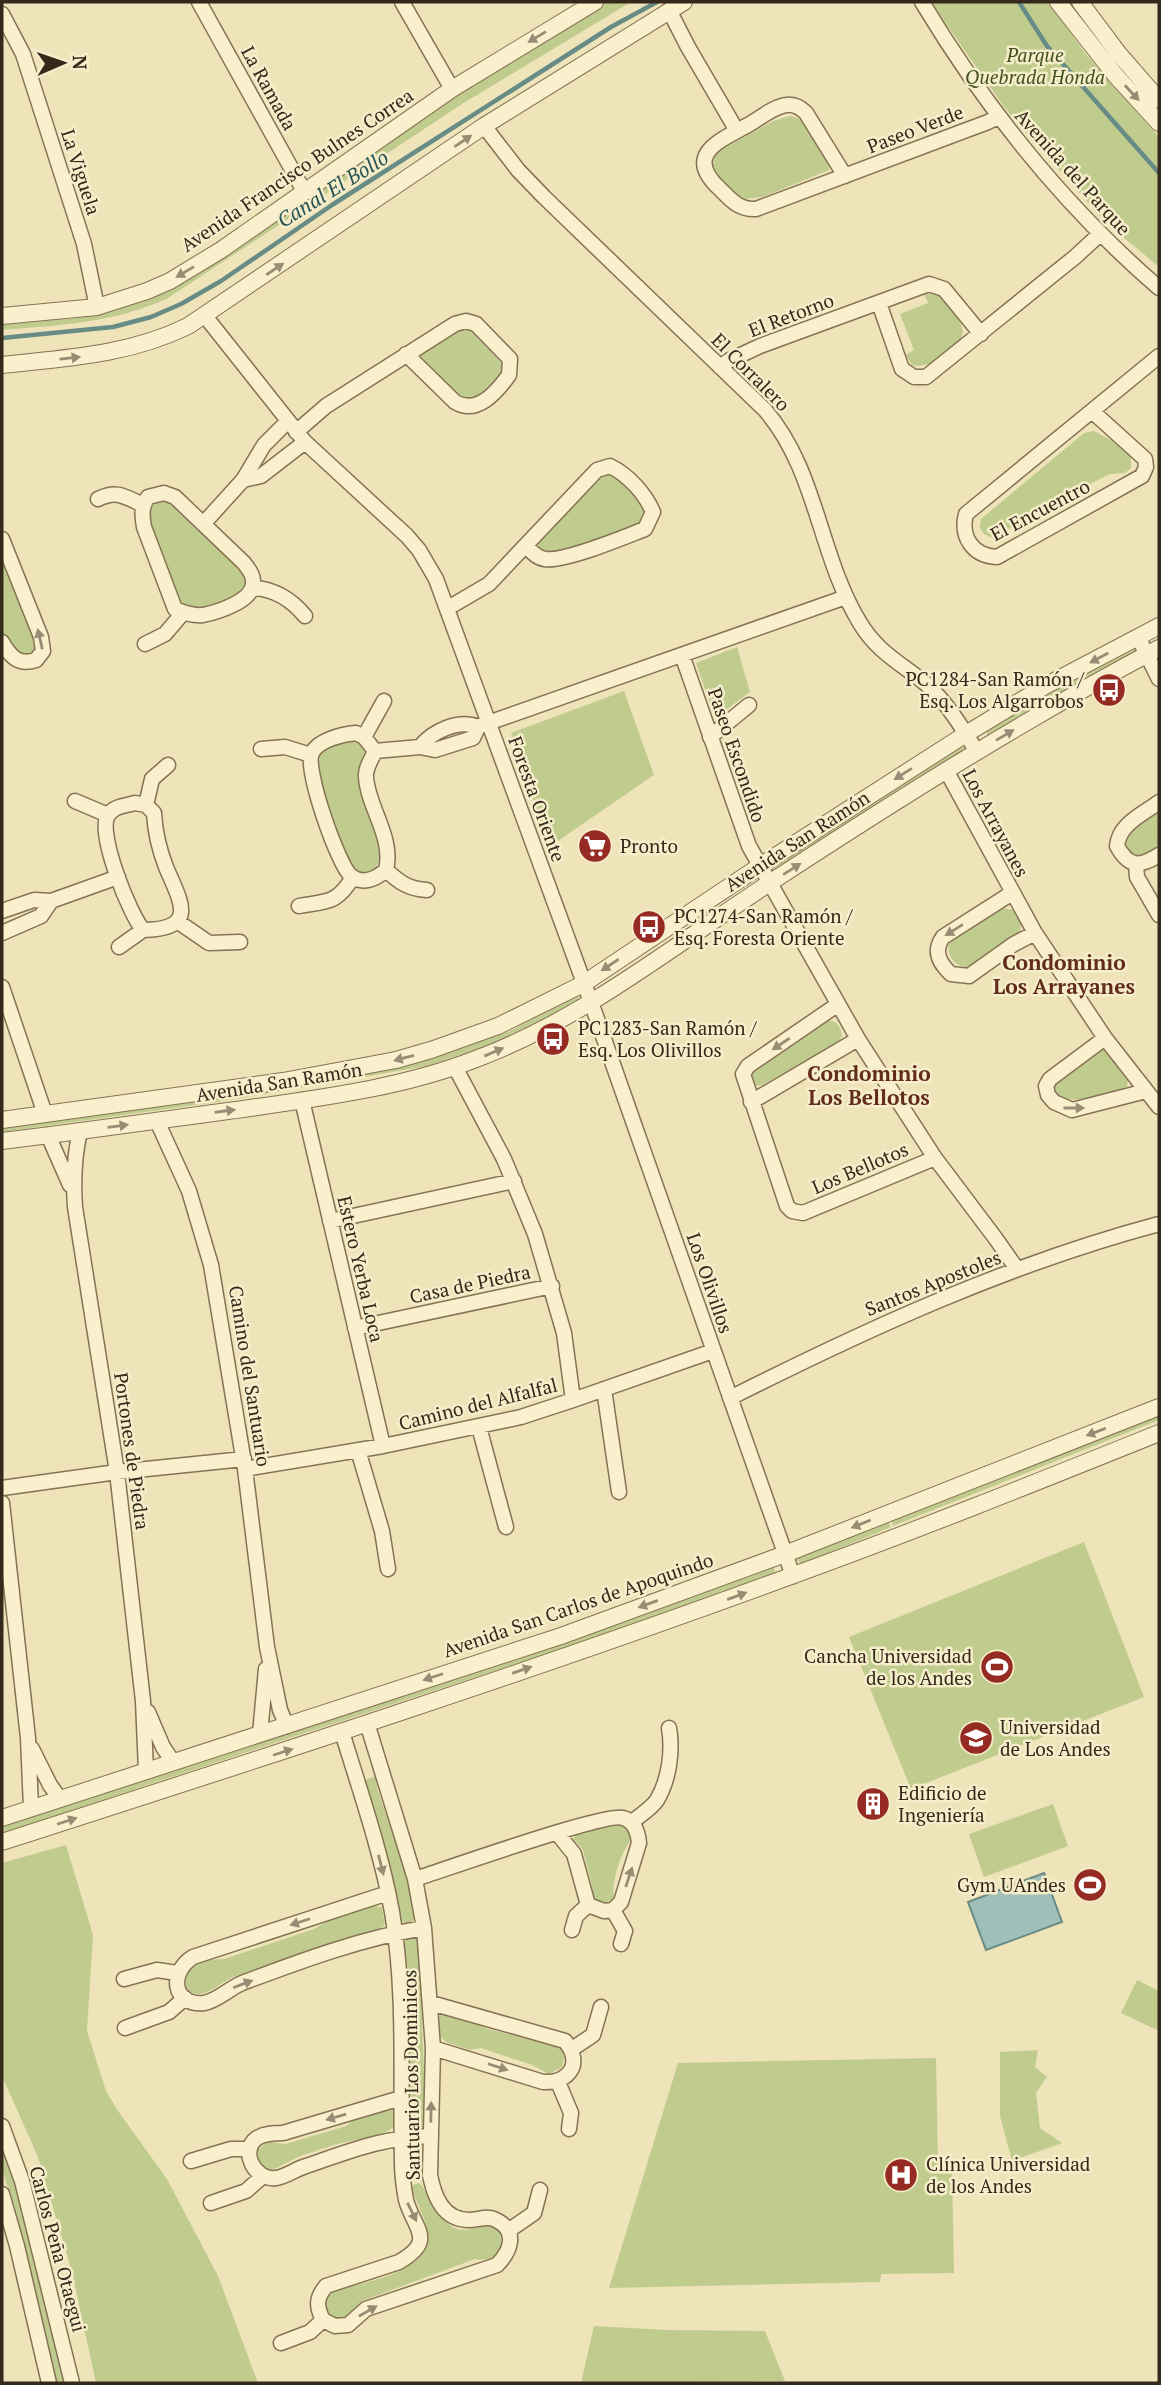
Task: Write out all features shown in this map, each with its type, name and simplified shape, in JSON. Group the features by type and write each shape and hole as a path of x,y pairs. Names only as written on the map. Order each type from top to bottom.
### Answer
{"street":[{"name":"La Ramada","path":"199,2 305,193"},
{"path":"402,2 452,89"},
{"name":"Avenida Francisco Bulnes Correa","path":"2,316 97,307 170,281 305,193 452,89 595,2"},
{"name":"Avenida del Parque","path":"922,2 998,117 1040,169 1100,234 1159,288"},
{"path":"1058,2 1116,76 1159,123"},
{"path":"1080,2 1119,54 1159,100"},
{"path":"2,365 113,353 153,342 205,316 484,126 676,6 688,47 737,131"},
{"name":"La Viguela","path":"2,14 23,54 84,244 97,307"},
{"name":"Paseo Verde","path":"845,176 806,113 798,107 783,106 711,147 704,165 709,178 741,207 765,207 998,117"},
{"name":"El Corralero","path":"484,126 536,188 780,426 790,443 846,597 862,626 871,640 893,661 926,684 978,752"},
{"path":"879,303 902,369 914,377 929,376 1100,234"},
{"name":"El Retorno","path":"720,367 760,346 926,285 936,285 947,292 981,334"},
{"name":"Foresta Oriente","path":"205,316 296,432 407,536 429,565 448,608 483,725 590,1003"},
{"path":"243,480 261,476 296,432 326,405 406,354 455,324 466,321 476,324 510,359 509,375 479,405 464,407 455,402 406,354"},
{"name":"El Encuentro","path":"1093,412 1153,468 1138,479 997,557 982,554 970,545 964,534 965,514 1159,356"},
{"path":"204,523 243,480 264,445 296,432"},
{"path":"448,608 489,584 527,547 597,470 610,466 622,471 648,500 653,512 645,528 590,550 547,559 537,556 527,547"},
{"path":"98,499 110,493 122,495 143,505"},
{"path":"164,494 175,497 204,523 244,563 252,575 253,588 243,601 203,615 183,613 175,609 171,601 144,527 143,505 148,497 164,494"},
{"path":"2,539 41,637 43,651 36,660 24,663 13,658 2,642"},
{"path":"253,588 268,589 276,593 294,603 305,616"},
{"path":"375,751 420,747 429,735 467,723 483,725 846,597"},
{"path":"145,644 165,634 183,613"},
{"name":"Avenida San Ramón","path":"2,1120 283,1081 396,1060 430,1051 498,1026 583,984 966,734 1045,687 1159,626"},
{"path":"1138,637 1153,651 1159,679"},
{"name":"Avenida San Ramón","path":"2,1142 397,1085 455,1067 520,1040 590,1003 769,883 946,771 1153,651"},
{"name":"Paseo Escondido","path":"682,655 749,846 760,866"},
{"path":"364,737 384,701"},
{"path":"710,737 749,705"},
{"path":"375,751 364,737 356,733 336,737 320,745 311,755 311,776 346,870 353,877 363,880 372,880 386,870"},
{"path":"261,749 285,747 311,755"},
{"path":"375,751 366,770 366,779 381,825 386,850 386,870 402,884 413,889 427,890"},
{"path":"146,805 152,779 168,765"},
{"name":"Los Arrayanes","path":"946,771 1035,933 1105,1038 1159,1107"},
{"path":"75,802 108,815"},
{"path":"1159,802 1124,828 1117,846 1128,861 1136,864 1146,863 1159,855"},
{"path":"119,947 143,930 170,926 183,911 156,838 153,813 146,805 135,803 115,808 108,815 104,828 134,920 143,930"},
{"path":"1136,864 1137,877 1159,915"},
{"name":"Los Bellotos","path":"760,866 858,1039 935,1158 1017,1269"},
{"path":"2,911 34,900 51,901 118,877"},
{"path":"299,906 336,899 345,891 353,877"},
{"name":"Los Arrayanes","path":"1012,893 943,937 938,944 937,953 943,967 951,974 969,976 1014,944 1035,933"},
{"path":"2,933 41,916 51,901"},
{"path":"177,921 209,943 240,942"},
{"path":"2,987 45,1114"},
{"name":"Los Olivillos","path":"590,1003 793,1576"},
{"name":"Los Bellotos","path":"837,1005 744,1070 742,1076 785,1203 796,1213 806,1212 935,1158"},
{"path":"1105,1038 1050,1079 1046,1086 1048,1095 1054,1102 1072,1110 1146,1091"},
{"path":"751,1102 858,1039"},
{"path":"455,1067 514,1181 535,1234 564,1334 573,1401"},
{"name":"Estero Yerba Loca","path":"302,1100 383,1446"},
{"name":"Camino del Santuario","path":"157,1121 189,1191 211,1265 245,1464 267,1647 279,1710 287,1726"},
{"name":"Portones de Piedra","path":"75,1207 74,1155 80,1131"},
{"name":"Portones de Piedra","path":"47,1135 69,1181 75,1207 117,1472 143,1701 146,1771"},
{"path":"330,1221 514,1181"},
{"name":"Santos Apostoles","path":"730,1398 904,1314 1017,1269 1159,1224"},
{"name":"Casa de Piedra","path":"355,1328 552,1286"},
{"name":"Camino del Alfalfal","path":"2,1488 117,1472 245,1464 383,1446 479,1427 573,1401 713,1350"},
{"path":"604,1389 619,1492"},
{"name":"Avenida San Carlos de Apoquindo","path":"2,1818 561,1636 785,1554 1159,1407"},
{"path":"479,1427 506,1527"},
{"path":"2,1842 598,1645 793,1576 1159,1433"},
{"path":"358,1450 379,1519 388,1569"},
{"path":"2,1503 28,1738 31,1808"},
{"path":"894,1511 890,1518 891,1525 896,1531 903,1533"},
{"name":"Camino del Santuario","path":"260,1734 267,1647"},
{"name":"Portones de Piedra","path":"143,1701 163,1747 173,1762"},
{"name":"Santuario Los Dominicos","path":"366,1723 415,1879 424,1927 433,2048 430,2175 434,2195 445,2210 457,2219 485,2217 497,2220 508,2231"},
{"path":"632,1822 657,1801 670,1765 672,1748 669,1728"},
{"name":"Santuario Los Dominicos","path":"323,2320 317,2308 318,2295 326,2286 399,2262 410,2256 418,2246 421,2236 407,2201 402,2164 401,2014 388,1893 362,1800 354,1793 338,1733"},
{"path":"28,1738 50,1786 60,1799"},
{"path":"415,1879 609,1817 621,1817 632,1822 639,1833 639,1843 621,1902 614,1910 604,1911 588,1905"},
{"path":"557,1833 574,1854 588,1905"},
{"path":"388,1893 192,1957 183,1963 177,1973 179,1991 185,1998 206,2003 241,1984 394,1933 424,1927"},
{"path":"572,1930 576,1916 588,1905"},
{"path":"614,1910 625,1931 621,1944"},
{"path":"124,1979 157,1970 177,1973"},
{"path":"125,2028 169,2012 185,1998"},
{"path":"431,2003 565,2041 572,2049 573,2064 567,2076 558,2082 543,2082 433,2048"},
{"path":"572,2049 593,2035 601,2007"},
{"path":"558,2082 571,2113 569,2129"},
{"path":"401,2098 284,2133 269,2133 256,2139 250,2149 254,2170 263,2176 275,2178 380,2141 431,2136"},
{"name":"Carlos Peña Otaegui","path":"2,2126 22,2181 72,2383"},
{"path":"191,2161 232,2149 250,2149"},
{"path":"404,2178 430,2175"},
{"path":"211,2203 246,2191 263,2176"},
{"path":"281,2343 310,2332 323,2320 335,2326 348,2325 366,2309 497,2265 507,2255 510,2242 508,2231 534,2213 540,2190"},
{"name":"Carlos Peña Otaegui","path":"2,2194 49,2383"}],"green space":[{"path":"599,2 631,2 462,104 168,298 107,318 2,330 2,321 69,319 99,314 171,282 453,91"},
{"name":"Parque Quebrada Honda","path":"931,2 1049,2 1085,53 1159,137 1159,267 1104,221 1004,107"},
{"path":"790,116 804,123 830,165 829,170 763,197 744,199 735,194 716,175 713,166 714,154 773,121"},
{"path":"932,293 943,298 959,317 963,332 960,341 930,364 916,366 911,364 906,355 914,350 900,314 928,303 924,294"},
{"path":"467,327 502,363 504,381 468,406 412,358"},
{"path":"1094,431 1111,440 1131,457 1131,468 1125,473 1110,474 1076,491 993,538 984,534 980,528 981,519 1084,433"},
{"path":"600,469 622,472 651,511 639,528 591,546 547,554 533,548"},
{"path":"167,501 202,528 249,582 241,600 196,613 177,606 146,515 149,503"},
{"path":"2,555 37,644 29,654 23,655 14,650 2,629"},
{"path":"737,647 750,692 715,718 696,663"},
{"path":"1131,647 1136,650 1134,653 987,735 987,730"},
{"path":"624,691 654,775 549,847 511,733"},
{"path":"354,740 360,741 364,750 358,773 378,843 377,867 365,874 354,867 339,837 325,799 317,766 317,758 323,751"},
{"path":"961,746 964,748 963,752 773,871 771,867"},
{"path":"1159,811 1159,847 1142,859 1133,855 1125,847 1125,832"},
{"name":"Condominio Los Arrayanes","path":"1002,908 1014,910 1021,925 1018,934 967,967 954,962 949,955 950,941"},
{"path":"577,994 580,1001 528,1029 427,1066 224,1101 2,1132 2,1127 403,1067 510,1031"},
{"name":"Condominio Los Bellotos","path":"827,1020 839,1027 842,1036 838,1042 762,1085 754,1086 750,1079 754,1069"},
{"name":"Condominio Los Arrayanes","path":"1101,1049 1107,1051 1128,1078 1127,1087 1085,1099 1062,1100 1055,1093 1054,1085"},
{"path":"1159,1412 1159,1420 893,1526 891,1520"},
{"path":"888,1521 891,1527 802,1564 797,1560 798,1557"},
{"name":"Cancha Universidad de los Andes","path":"1084,1542 1144,1697 911,1789 849,1637"},
{"path":"774,1567 775,1576 2,1834 2,1825 545,1648"},
{"path":"376,1776 377,1788 407,1876 416,1917 412,1922 405,1923 401,1920 390,1865 363,1781"},
{"path":"1053,1804 1068,1846 984,1877 969,1834"},
{"path":"615,1823 626,1829 631,1840 618,1868 614,1898 605,1903 593,1899 591,1895 593,1890 583,1850 573,1839 576,1834"},
{"path":"66,1845 93,1935 87,2031 106,2091 167,2179 218,2276 258,2383 96,2383 72,2272 38,2157 2,2076 2,1863"},
{"path":"374,1906 382,1907 385,1924 367,1936 329,1943 233,1977 204,1993 198,1994 186,1988 186,1973 199,1964 224,1959"},
{"path":"414,1937 419,1942 426,2124 422,2129 414,2129 411,2125 409,2003 403,1944"},
{"path":"1137,1980 1159,1991 1159,2031 1121,2013"},
{"path":"443,2011 475,2020 485,2028 557,2045 562,2049 562,2067 549,2074 532,2065 481,2048 470,2050 446,2042 440,2036 439,2017"},
{"path":"1038,2050 1035,2067 1047,2077 1036,2093 1040,2128 1062,2143 1012,2161 1000,2116 1000,2052"},
{"path":"936,2058 938,2165 952,2165 954,2273 881,2274 880,2282 609,2288 678,2063"},
{"path":"387,2109 393,2111 395,2126 384,2133 303,2155 272,2170 265,2169 259,2162 258,2149 268,2142 286,2144 346,2126 355,2119"},
{"path":"2,2147 15,2177 66,2383 57,2383 21,2233 2,2168"},
{"path":"419,2183 428,2199 451,2226 462,2230 490,2226 497,2229 502,2241 499,2252 492,2258 475,2259 362,2301 347,2317 335,2319 326,2308 327,2294 406,2268 419,2258 427,2247 427,2227 412,2190 413,2185"},
{"path":"594,2326 765,2331 785,2381 581,2383"}],"water":[{"path":"1044,1873 1062,1922 986,1950 968,1902"}],"waterway":[{"name":"Canal El Bollo","path":"2,338 113,327 151,317 181,304 221,281 332,205 611,27 657,2"},
{"path":"1019,2 1047,46 1159,173"}],"place":[{"name":"PC1284-San Ramón / Esq. Los Algarrobos","path":"1109,690"},
{"name":"Pronto","path":"595,846"},
{"name":"PC1274-San Ramón / Esq. Foresta Oriente","path":"649,927"},
{"name":"PC1283-San Ramón / Esq. Los Olivillos","path":"553,1039"},
{"name":"Cancha Universidad de los Andes","path":"997,1667"},
{"name":"Universidad de Los Andes","path":"976,1738"},
{"name":"Edificio de Ingeniería","path":"873,1804"},
{"name":"Gym UAndes","path":"1090,1885"},
{"name":"Clínica Universidad de los Andes","path":"901,2175"}],"district":[{"name":"Condominio Los Arrayanes","path":"1064,975"},
{"name":"Condominio Los Bellotos","path":"869,1086"}]}
